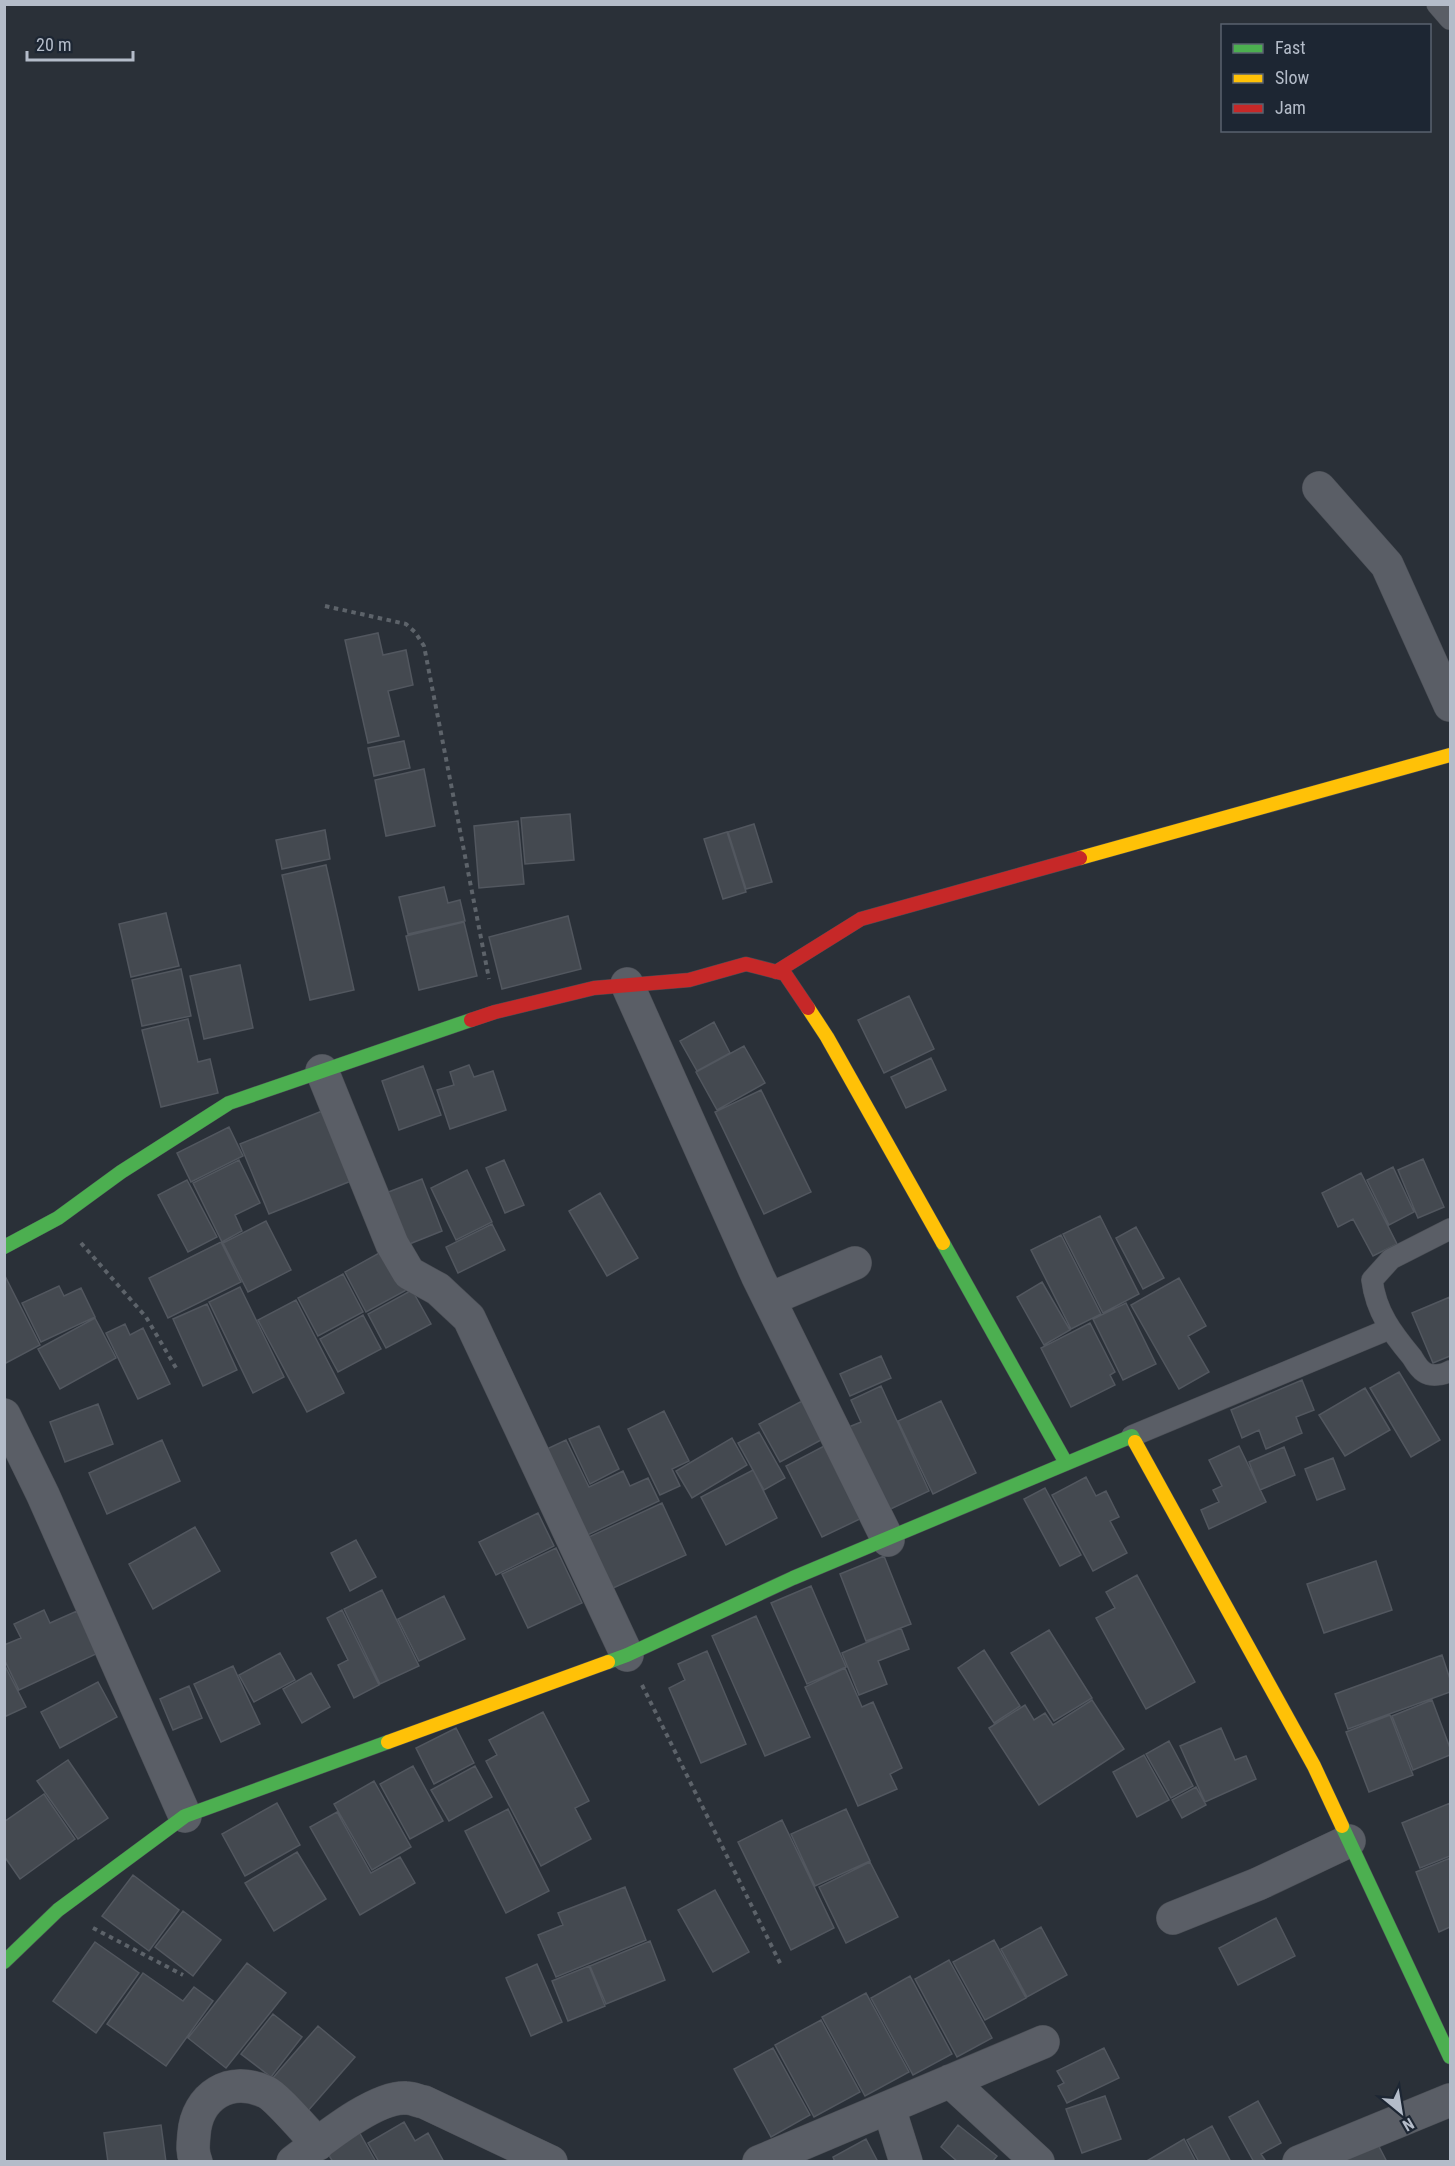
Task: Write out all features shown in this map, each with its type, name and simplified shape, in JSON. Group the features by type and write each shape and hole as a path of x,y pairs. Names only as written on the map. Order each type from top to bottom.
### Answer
{"street":[{"path":"1318,488 1387,565 1450,705"},
{"path":"776,972 861,919 1450,755"},
{"path":"4,1246 58,1218 121,1172 228,1103 495,1012 594,988 689,980 746,964 785,974 827,1037 1066,1463"},
{"path":"627,984 770,1299 888,1540"},
{"path":"322,1071 392,1244 409,1273 438,1289 469,1318 627,1655"},
{"path":"770,1299 855,1263"},
{"path":"4,1415 48,1506 185,1816"},
{"path":"4,1962 58,1910 185,1816 627,1655 793,1578 1132,1436 1314,1766 1450,2057"},
{"path":"1173,1918 1258,1884 1349,1841"},
{"path":"759,2162 1043,2042"},
{"path":"950,2081 1038,2162"},
{"path":"196,2162 192,2152 195,2118 206,2100 227,2088 247,2085 268,2093 305,2153 369,2108 388,2100 406,2098 424,2102 551,2162"},
{"path":"1299,2162 1450,2100"},
{"path":"889,2108 906,2162"}],"lane":[{"path":"1437,4 1450,19"},
{"path":"1450,1229 1391,1259 1372,1280 1374,1292 1389,1329 1424,1372 1435,1375 1450,1371"},
{"path":"1132,1436 1389,1329"}],"path":[{"path":"325,606 406,624 415,632 424,646 495,1012"},
{"path":"58,1218 98,1260 146,1317 176,1368"},
{"path":"627,1655 782,1965"},
{"path":"58,1910 183,1975"}],"building":[{"path":"378,633 383,655 406,650 413,685 388,691 399,736 368,743 345,640"},
{"path":"404,741 410,768 374,776 368,748"},
{"path":"424,769 435,826 386,836 375,780"},
{"path":"570,814 574,860 525,864 521,818"},
{"path":"518,821 524,884 479,888 474,826"},
{"path":"754,824 772,882 746,889 728,832"},
{"path":"325,830 330,859 282,869 276,840"},
{"path":"727,832 746,892 723,899 704,839"},
{"path":"326,865 354,990 310,1000 282,875"},
{"path":"444,887 448,903 460,900 465,921 408,934 399,897"},
{"path":"166,913 179,966 131,977 119,924"},
{"path":"568,916 581,969 502,989 489,937"},
{"path":"464,922 477,976 419,990 406,936"},
{"path":"240,965 253,1028 204,1039 190,976"},
{"path":"181,969 191,1016 142,1026 132,980"},
{"path":"909,996 934,1049 884,1073 858,1020"},
{"path":"188,1019 198,1062 210,1059 218,1093 161,1107 142,1030"},
{"path":"714,1022 730,1053 697,1071 680,1041"},
{"path":"744,1046 765,1083 717,1110 696,1072"},
{"path":"931,1058 946,1090 906,1108 891,1077"},
{"path":"469,1065 474,1077 493,1071 506,1110 450,1129 437,1090 454,1085 450,1072"},
{"path":"423,1066 441,1115 399,1130 382,1081"},
{"path":"761,1090 811,1192 764,1214 715,1112"},
{"path":"322,1111 351,1181 269,1214 240,1144"},
{"path":"229,1127 243,1156 191,1182 177,1153"},
{"path":"1423,1159 1444,1207 1418,1218 1398,1170"},
{"path":"239,1160 260,1203 235,1215 242,1231 222,1242 193,1183"},
{"path":"504,1160 524,1205 505,1213 486,1168"},
{"path":"1393,1167 1414,1212 1389,1225 1367,1180"},
{"path":"467,1170 492,1222 456,1240 431,1188"},
{"path":"1361,1173 1397,1244 1373,1256 1353,1219 1338,1227 1322,1193"},
{"path":"422,1179 442,1231 407,1245 386,1193"},
{"path":"187,1180 217,1237 188,1252 158,1195"},
{"path":"600,1193 638,1258 607,1276 569,1211"},
{"path":"1100,1216 1139,1294 1103,1313 1063,1234"},
{"path":"266,1221 291,1270 248,1292 223,1243"},
{"path":"492,1224 505,1250 458,1273 446,1247"},
{"path":"1136,1227 1164,1278 1143,1289 1116,1238"},
{"path":"1061,1235 1101,1314 1071,1329 1031,1250"},
{"path":"221,1242 241,1282 168,1318 149,1278"},
{"path":"390,1247 412,1287 366,1312 345,1272"},
{"path":"4,1274 40,1345 6,1363 4,1360"},
{"path":"343,1274 363,1312 318,1336 298,1298"},
{"path":"1179,1278 1206,1326 1188,1336 1209,1372 1179,1389 1131,1305"},
{"path":"1042,1282 1070,1330 1044,1345 1017,1297"},
{"path":"59,1286 64,1296 81,1288 95,1317 41,1342 22,1303"},
{"path":"240,1287 284,1377 253,1393 209,1302"},
{"path":"412,1290 431,1324 386,1348 368,1314"},
{"path":"1450,1297 1450,1356 1433,1363 1412,1313"},
{"path":"296,1300 344,1393 307,1412 258,1320"},
{"path":"1126,1303 1156,1364 1123,1380 1093,1319"},
{"path":"207,1304 237,1370 203,1386 173,1319"},
{"path":"363,1315 381,1349 338,1372 320,1339"},
{"path":"95,1318 116,1358 60,1389 38,1349"},
{"path":"1090,1323 1115,1372 1110,1375 1115,1385 1071,1407 1041,1348"},
{"path":"125,1324 130,1335 143,1328 170,1384 138,1399 106,1333"},
{"path":"881,1356 891,1378 850,1396 840,1374"},
{"path":"1399,1372 1440,1440 1411,1457 1370,1388"},
{"path":"1302,1380 1314,1410 1296,1417 1302,1433 1266,1449 1259,1430 1242,1438 1231,1410"},
{"path":"881,1386 929,1491 878,1515 839,1431 861,1422 851,1400"},
{"path":"1365,1388 1390,1430 1345,1456 1319,1415"},
{"path":"802,1401 823,1439 780,1462 759,1424"},
{"path":"941,1401 976,1473 933,1494 898,1421"},
{"path":"98,1404 113,1444 65,1462 50,1422"},
{"path":"664,1411 689,1461 672,1469 680,1486 660,1495 628,1429"},
{"path":"599,1426 619,1469 590,1484 569,1439"},
{"path":"759,1432 785,1478 764,1490 738,1443"},
{"path":"732,1438 747,1465 692,1498 676,1471"},
{"path":"162,1440 180,1481 107,1514 89,1473"},
{"path":"566,1440 589,1487 623,1471 630,1486 648,1478 659,1501 577,1540 536,1454"},
{"path":"826,1445 862,1518 822,1537 786,1466"},
{"path":"1239,1446 1266,1502 1209,1529 1201,1510 1219,1502 1213,1490 1222,1486 1209,1460"},
{"path":"1284,1447 1295,1475 1260,1490 1249,1462"},
{"path":"1333,1458 1345,1489 1317,1500 1305,1469"},
{"path":"753,1470 777,1518 726,1545 701,1497"},
{"path":"1086,1477 1096,1496 1106,1491 1119,1517 1110,1521 1127,1553 1093,1571 1052,1495"},
{"path":"1045,1488 1081,1555 1060,1566 1024,1499"},
{"path":"662,1503 686,1555 600,1594 576,1543"},
{"path":"538,1513 554,1546 496,1575 479,1542"},
{"path":"195,1527 220,1571 153,1609 129,1564"},
{"path":"356,1540 376,1577 350,1591 331,1553"},
{"path":"556,1548 582,1603 528,1628 502,1574"},
{"path":"884,1556 911,1624 866,1641 840,1574"},
{"path":"1376,1561 1392,1610 1324,1633 1307,1584"},
{"path":"1137,1575 1195,1682 1146,1709 1096,1618 1115,1608 1106,1592"},
{"path":"811,1586 846,1667 807,1684 771,1603"},
{"path":"382,1590 419,1666 380,1684 344,1609"},
{"path":"444,1596 465,1639 419,1661 398,1619"},
{"path":"44,1610 50,1623 77,1611 96,1654 19,1690 4,1659 4,1645 21,1638 14,1624"},
{"path":"342,1610 379,1685 354,1698 338,1665 348,1660 327,1618"},
{"path":"756,1616 810,1737 765,1756 712,1636"},
{"path":"901,1628 909,1649 878,1661 887,1684 859,1695 842,1653"},
{"path":"1049,1630 1092,1698 1054,1721 1011,1653"},
{"path":"984,1650 1020,1706 994,1723 958,1668"},
{"path":"707,1651 746,1744 701,1763 669,1688 685,1680 678,1664"},
{"path":"280,1653 295,1680 254,1702 239,1675"},
{"path":"1442,1655 1450,1679 1450,1692 1348,1729 1335,1694"},
{"path":"4,1664 26,1707 4,1717"},
{"path":"233,1666 260,1724 221,1742 194,1684"},
{"path":"845,1668 862,1707 873,1702 902,1768 890,1774 897,1789 858,1806 805,1687"},
{"path":"311,1673 330,1707 302,1723 283,1689"},
{"path":"98,1682 117,1717 60,1748 41,1712"},
{"path":"189,1686 202,1718 173,1730 160,1699"},
{"path":"1092,1700 1124,1749 1039,1805 989,1728 1025,1705 1034,1720 1045,1713 1053,1725"},
{"path":"1432,1700 1450,1748 1450,1755 1413,1770 1392,1716"},
{"path":"543,1712 589,1801 575,1808 591,1839 541,1866 486,1761 497,1755 489,1740"},
{"path":"1390,1715 1413,1775 1369,1792 1346,1732"},
{"path":"456,1728 474,1763 434,1784 416,1748"},
{"path":"1221,1728 1235,1760 1246,1756 1256,1779 1205,1802 1180,1746"},
{"path":"1169,1741 1193,1786 1171,1798 1146,1754"},
{"path":"1144,1755 1169,1800 1137,1817 1113,1772"},
{"path":"68,1760 108,1818 78,1839 37,1781"},
{"path":"413,1766 443,1821 410,1839 380,1784"},
{"path":"475,1766 492,1797 449,1821 431,1790"},
{"path":"374,1781 411,1847 372,1870 334,1804"},
{"path":"1196,1787 1206,1805 1182,1818 1172,1800"},
{"path":"44,1794 75,1839 20,1879 4,1856 4,1822"},
{"path":"277,1803 300,1845 245,1876 222,1834"},
{"path":"1450,1803 1450,1856 1420,1868 1402,1823"},
{"path":"508,1809 549,1891 506,1913 465,1831"},
{"path":"846,1809 870,1861 815,1886 791,1834"},
{"path":"337,1812 371,1873 400,1857 415,1883 360,1915 310,1827"},
{"path":"782,1820 834,1928 791,1950 738,1842"},
{"path":"297,1852 326,1899 274,1931 245,1883"},
{"path":"1450,1858 1450,1927 1439,1932 1416,1872"},
{"path":"870,1862 898,1917 846,1943 819,1887"},
{"path":"133,1875 179,1910 149,1951 102,1916"},
{"path":"625,1887 646,1940 556,1977 538,1935 563,1925 558,1913"},
{"path":"715,1890 749,1952 713,1972 678,1910"},
{"path":"183,1911 221,1940 193,1976 155,1947"},
{"path":"1276,1918 1295,1956 1238,1985 1219,1948"},
{"path":"1041,1927 1067,1975 1027,1997 1001,1949"},
{"path":"994,1940 1026,1998 985,2020 953,1962"},
{"path":"650,1941 665,1980 606,2004 590,1966"},
{"path":"95,1942 139,1973 96,2033 53,2001"},
{"path":"949,1960 992,2038 957,2057 915,1979"},
{"path":"247,1963 286,1993 226,2068 188,2038"},
{"path":"537,1964 562,2022 531,2036 506,1978"},
{"path":"589,1966 605,2006 568,2021 552,1981"},
{"path":"143,1973 183,2001 194,1987 213,2001 166,2066 107,2024"},
{"path":"910,1976 952,2054 913,2075 871,1998"},
{"path":"866,1993 909,2072 865,2096 822,2017"},
{"path":"273,2014 302,2037 271,2077 241,2054"},
{"path":"821,2020 860,2092 814,2117 775,2045"},
{"path":"318,2026 355,2057 307,2112 271,2080"},
{"path":"773,2048 810,2115 771,2137 734,2069"},
{"path":"1104,2048 1119,2078 1067,2103 1058,2086 1064,2083 1057,2071"},
{"path":"1105,2096 1121,2139 1082,2153 1066,2109"},
{"path":"1258,2101 1281,2143 1261,2154 1265,2160 1254,2162 1229,2117"},
{"path":"404,2122 415,2141 428,2133 444,2162 379,2162 368,2143"},
{"path":"161,2125 166,2162 108,2162 104,2133"},
{"path":"958,2125 997,2156 992,2162 958,2162 941,2147"},
{"path":"1212,2126 1231,2162 1199,2162 1187,2140"},
{"path":"358,2130 376,2162 333,2162 325,2149"},
{"path":"1374,2137 1387,2162 1348,2162 1343,2153"},
{"path":"866,2139 878,2162 835,2162 833,2157"},
{"path":"1184,2139 1196,2162 1145,2162"}],"traffic: fast":[{"path":"4,1247 58,1218 121,1172 229,1103 471,1020"},
{"path":"943,1243 1066,1463"},
{"path":"608,1662 793,1578 1132,1436 1135,1442"},
{"path":"4,1962 58,1910 185,1816 388,1742"},
{"path":"1342,1826 1450,2057"}],"traffic: slow":[{"path":"1080,858 1450,755"},
{"path":"808,1008 827,1037 943,1243"},
{"path":"1135,1442 1314,1766 1342,1826"},
{"path":"388,1742 608,1662"}],"traffic: jam":[{"path":"776,972 861,919 1080,858"},
{"path":"471,1020 594,988 689,980 746,964 785,974 808,1008"}]}
